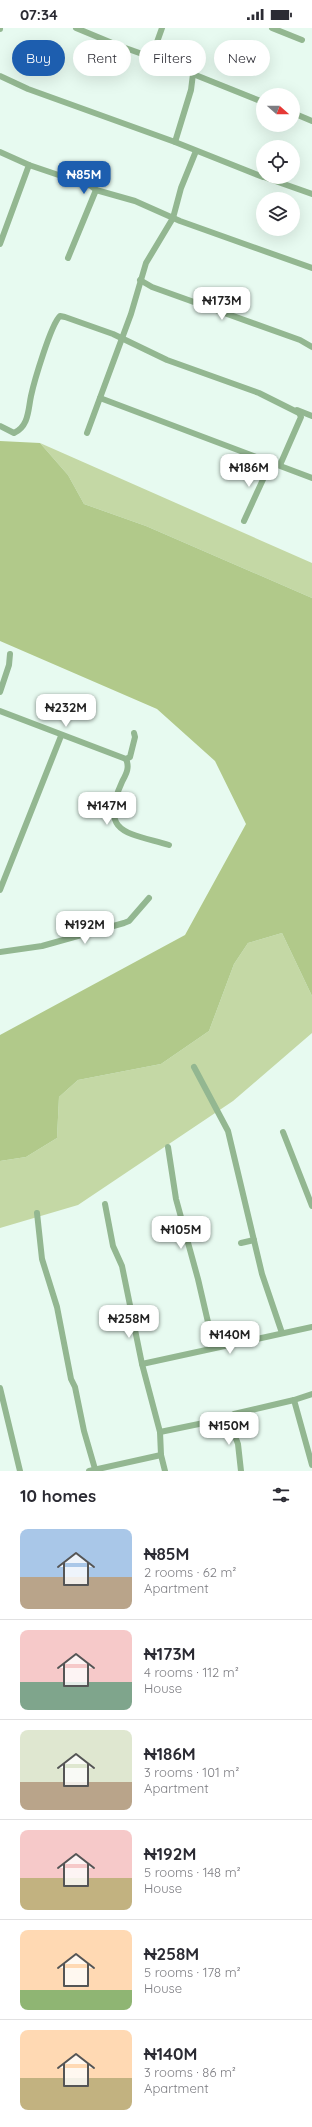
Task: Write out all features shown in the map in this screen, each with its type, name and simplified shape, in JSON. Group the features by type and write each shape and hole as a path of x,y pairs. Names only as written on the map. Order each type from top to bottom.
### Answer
{"street":[{"path":"76,28 117,45 139,52"},
{"path":"158,40 162,28"},
{"path":"272,28 302,40"},
{"path":"0,76 66,103 175,142 256,174"},
{"path":"175,142 191,90 193,76"},
{"path":"198,76 256,99"},
{"path":"300,116 312,121"},
{"path":"87,433 122,339 146,263 173,218 181,188 196,151"},
{"path":"0,152 29,165 91,186 96,190 135,201 173,218 312,268"},
{"path":"0,244 29,165"},
{"path":"284,184 312,194"},
{"path":"68,258 96,190"},
{"path":"140,280 152,287 300,340 312,346"},
{"path":"0,426 14,433 20,431 29,416 33,389 52,330 60,316 113,334 167,360 259,393 312,416"},
{"path":"100,398 312,478"},
{"path":"280,465 301,417 291,408"},
{"path":"244,521 271,462"},
{"path":"0,692 9,665 10,654"},
{"path":"0,712 126,759"},
{"path":"126,759 130,757 135,737 134,734"},
{"path":"0,890 61,736"},
{"path":"126,759 128,770 113,810 115,821 122,830 130,834 169,845"},
{"path":"0,952 54,943 124,923 129,921 148,898"},
{"path":"194,1067 228,1131 262,1274 282,1333"},
{"path":"284,1132 312,1206"},
{"path":"168,1147 176,1199 198,1279 214,1348"},
{"path":"105,1204 113,1246 122,1266 142,1364 160,1432 161,1455 165,1471"},
{"path":"37,1213 42,1259 56,1307 71,1379 75,1387 92,1470 114,1464 135,1462 161,1455"},
{"path":"241,1242 254,1240"},
{"path":"142,1364 312,1327"},
{"path":"0,1388 20,1471"},
{"path":"160,1432 228,1418 234,1414 294,1400 312,1394"},
{"path":"294,1400 312,1465"},
{"path":"228,1418 238,1444 241,1471"}],"green space":[{"path":"0,441 40,443 68,475 84,504 146,526 312,598 312,996 282,933 248,943 234,964 209,1031 161,1064 78,1080 59,1097 57,1138 26,1157 0,1161 0,1035 185,935 246,824 215,761 157,709 0,641"},
{"path":"40,443 312,563 312,598 146,526 84,504 68,475"},
{"path":"282,933 312,996 312,1033 233,1101 78,1205 0,1228 0,1161 26,1157 57,1138 59,1097 78,1080 161,1064 209,1031 234,964 248,943"}]}
